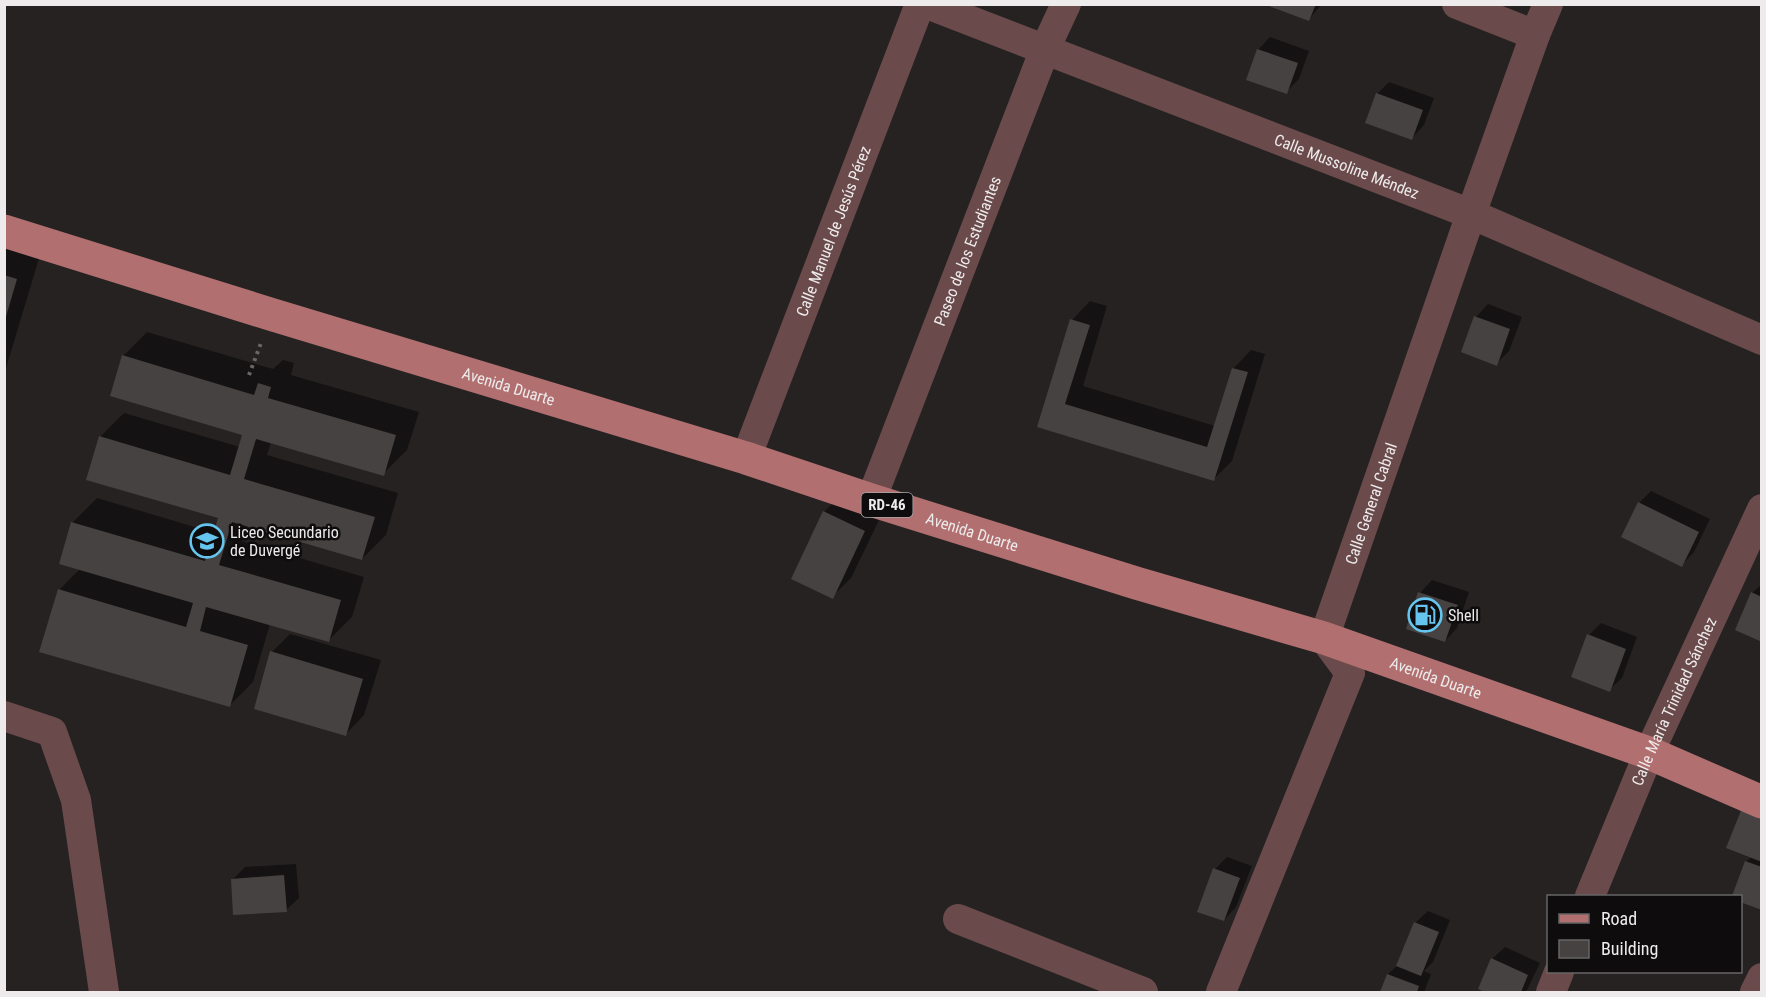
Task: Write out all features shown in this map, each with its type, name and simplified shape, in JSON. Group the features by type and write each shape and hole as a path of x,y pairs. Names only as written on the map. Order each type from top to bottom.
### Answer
{"main road":[{"name":"Avenida Duarte","path":"4,231 746,458 871,500 1136,583 1324,638 1649,753 1761,802"}],"street":[{"name":"Calle Manuel de Jesús Pérez","path":"746,458 920,4"},
{"name":"Calle Mussoline Méndez","path":"927,4 1471,214 1761,340"},
{"name":"Paseo de los Estudiantes","path":"871,500 1045,49 1066,4"},
{"path":"1456,4 1535,35"},
{"name":"Calle General Cabral","path":"1324,638 1471,214 1548,4"},
{"name":"Calle María Trinidad Sánchez","path":"1591,895 1649,753 1761,509"},
{"path":"1221,993 1350,673 1324,638"},
{"path":"4,716 52,732 76,800 104,993"},
{"path":"958,919 1143,993"},
{"path":"1551,993 1559,973"},
{"path":"1755,993 1761,978"}],"building":[{"path":"1270,4 1316,4 1309,21 1269,6"},
{"path":"1257,49 1298,63 1287,94 1246,80"},
{"path":"1376,93 1423,110 1412,140 1365,123"},
{"path":"4,275 17,279 5,320 4,320"},
{"path":"1474,316 1510,329 1497,366 1461,352"},
{"path":"1070,319 1090,325 1065,404 1207,447 1232,368 1248,372 1214,481 1037,427"},
{"path":"122,355 254,395 258,383 271,387 268,398 396,435 384,476 256,439 244,479 375,517 362,560 232,522 219,565 341,600 329,642 206,607 200,631 248,645 230,707 39,652 58,589 186,627 193,603 59,564 71,522 205,561 218,518 86,480 99,436 230,475 242,435 110,396"},
{"path":"1638,502 1699,532 1682,567 1621,537"},
{"path":"823,511 865,531 833,599 791,579"},
{"path":"1418,592 1458,605 1445,642 1406,629"},
{"path":"1751,592 1762,597 1762,642 1735,630"},
{"path":"1587,634 1626,649 1610,692 1571,677"},
{"path":"270,651 363,679 346,736 254,709"},
{"path":"1742,808 1762,816 1762,862 1726,848"},
{"path":"1745,861 1762,867 1762,910 1742,903 1742,895 1732,895"},
{"path":"1213,868 1240,878 1224,921 1197,912"},
{"path":"284,875 287,912 233,915 231,879"},
{"path":"1414,922 1439,932 1421,976 1396,966"},
{"path":"1491,958 1528,975 1521,992 1485,992 1478,989"},
{"path":"1387,974 1419,986 1417,992 1380,992"}],"place":[{"name":"Liceo Secundario de Duvergé","path":"207,541"},
{"name":"Shell","path":"1425,615"}]}
